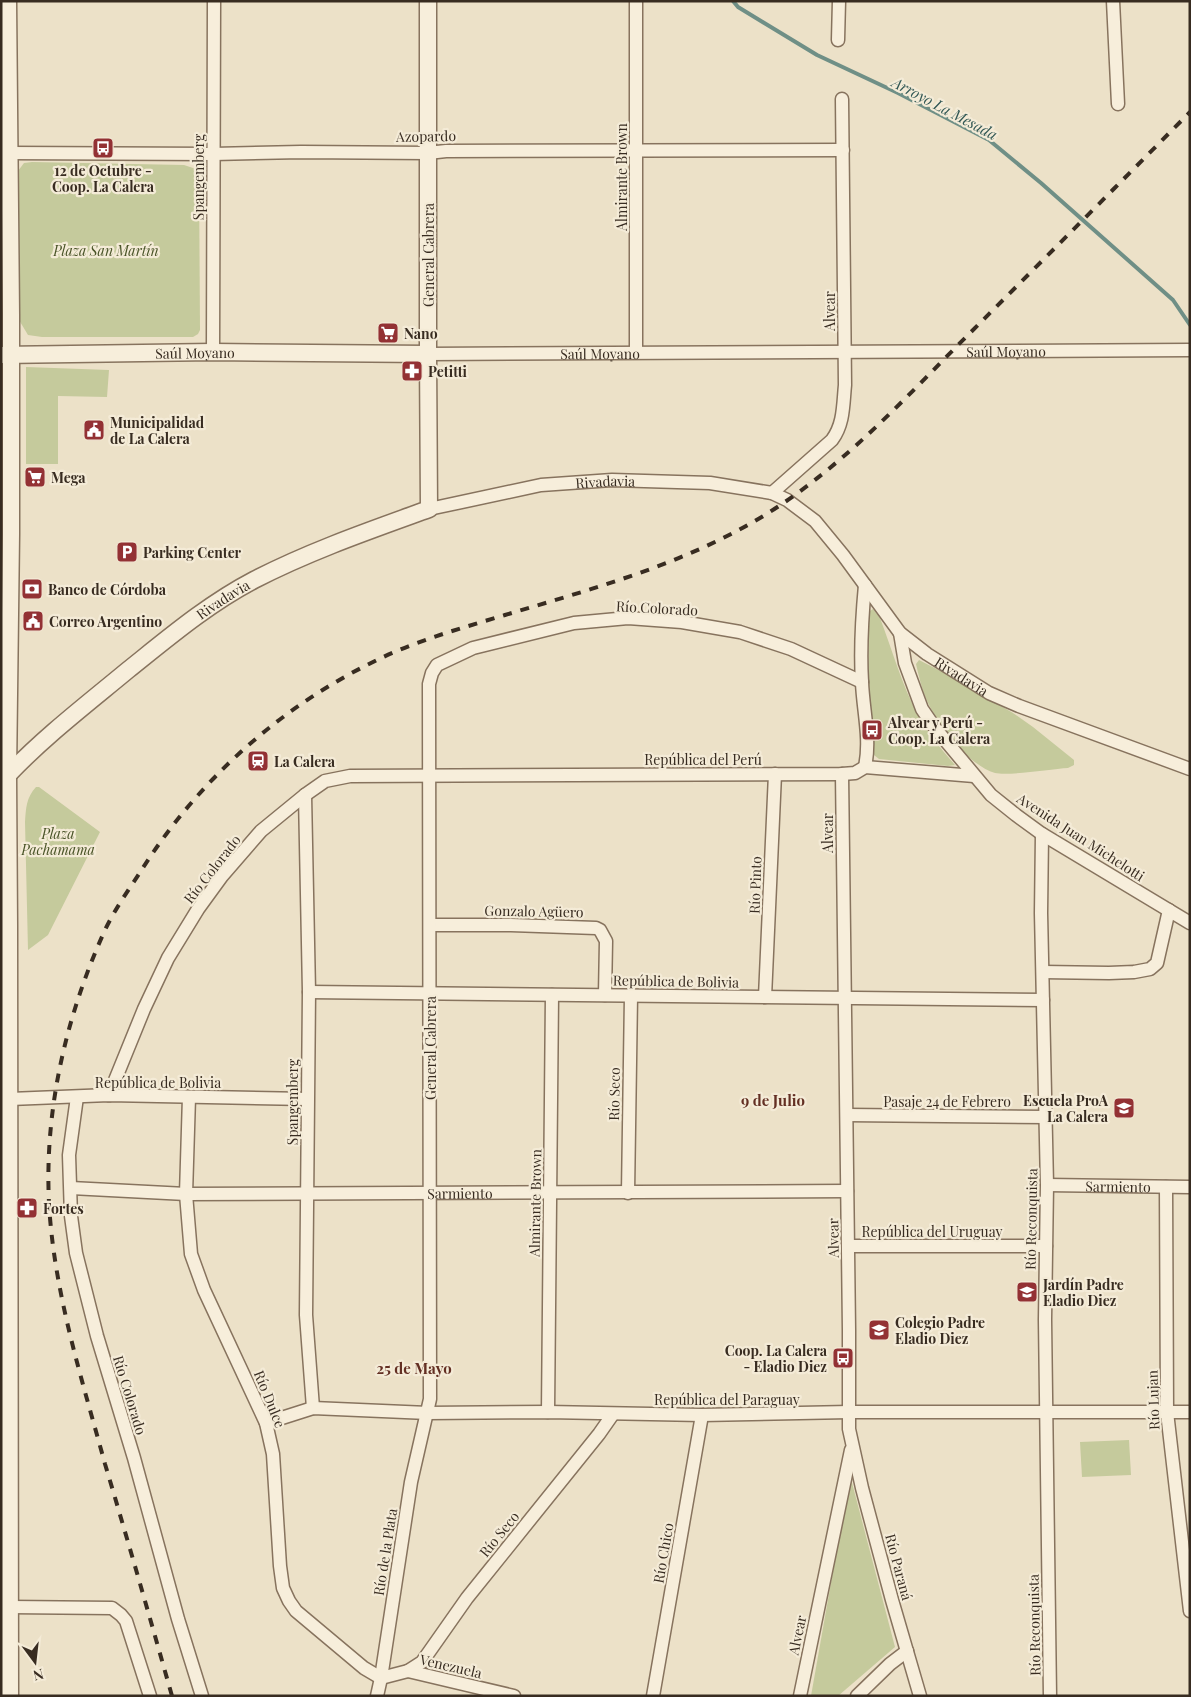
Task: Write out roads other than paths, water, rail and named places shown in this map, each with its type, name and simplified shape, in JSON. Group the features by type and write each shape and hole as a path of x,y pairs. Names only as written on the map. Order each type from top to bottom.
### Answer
{"street":[{"path":"8,1 9,153 6,355 9,725 4,775 5,1079 10,1099 6,1194 6,1543 10,1607 6,1673 10,1696"},
{"name":"Spangemberg","path":"213,352 214,1"},
{"name":"General Cabrera","path":"428,1 430,508"},
{"name":"Almirante Brown","path":"636,1 636,352"},
{"path":"838,40 839,1"},
{"path":"1113,1 1118,104"},
{"name":"Alvear","path":"772,492 822,450 838,432 843,408 842,99"},
{"name":"Azopardo","path":"9,153 213,154 428,152 446,150 843,150"},
{"name":"Saúl Moyano","path":"6,355 213,352 428,354 1190,350"},
{"name":"Rivadavia","path":"4,775 40,743 166,640 217,603 253,580 298,559 430,508 541,486 612,480 710,483 772,492 787,500 815,522 900,633 915,646 989,692 1019,706 1190,770"},
{"path":"865,585 861,637 862,682 868,753 866,767"},
{"name":"Río Colorado","path":"429,684 432,673 438,665 473,648 574,623 628,618 682,622 740,632 791,649 862,682"},
{"name":"Avenida Juan Michelotti","path":"900,633 905,663 922,709 934,728 991,795 1042,834 1190,923"},
{"name":"General Cabrera","path":"428,1413 430,1399 431,925 429,684"},
{"path":"9,725 18,739 24,742 40,743"},
{"name":"República del Perú","path":"430,775 842,774 855,773 866,767 974,776"},
{"name":"Río Pinto","path":"765,996 774,774"},
{"name":"Alvear","path":"800,1696 852,1445 849,1429 846,997 842,774"},
{"name":"Río Colorado","path":"109,1095 144,1009 168,958 198,909 222,876 261,831 325,781 350,776 430,775"},
{"name":"Spangemberg","path":"306,795 309,992 306,1315 313,1408"},
{"name":"Río Reconquista","path":"1042,834 1041,913 1047,1185 1046,1412 1050,1696"},
{"path":"1042,972 1109,973 1150,969 1157,962 1168,910"},
{"name":"Gonzalo Agüero","path":"431,925 520,925 596,928 604,934 606,941 605,995"},
{"name":"República de Bolivia","path":"309,992 1043,1000"},
{"name":"Almirante Brown","path":"548,1412 552,995"},
{"name":"Río Seco","path":"628,1193 631,996"},
{"name":"República de Bolivia","path":"10,1099 109,1095 307,1099"},
{"name":"Río Colorado","path":"77,1097 69,1155 76,1253 94,1326 202,1696"},
{"name":"Río Dulce","path":"189,1097 186,1194 190,1246 199,1276 266,1423 273,1454 283,1588 289,1602 296,1611 364,1668 382,1678"},
{"name":"Pasaje 24 de Febrero","path":"847,1115 1046,1117"},
{"name":"Sarmiento","path":"1047,1185 1190,1187"},
{"name":"Río Lujan","path":"1166,1187 1166,1412 1185,1532 1190,1611"},
{"name":"Sarmiento","path":"71,1188 186,1194 847,1191"},
{"name":"República del Uruguay","path":"848,1246 1046,1246"},
{"name":"República del Paraguay","path":"266,1423 313,1408 428,1413 548,1412 702,1415 849,1412 1190,1412"},
{"name":"Río de la Plata","path":"377,1696 382,1678 411,1482 422,1430 428,1413"},
{"name":"Río Seco","path":"408,1671 422,1662 467,1598 613,1414"},
{"name":"Río Chico","path":"653,1696 702,1415"},
{"name":"Río Paraná","path":"852,1445 884,1572 920,1696"},
{"path":"10,1607 112,1608 121,1614 126,1621 150,1696"},
{"path":"857,1696 890,1664 907,1652"},
{"name":"Venezuela","path":"382,1678 408,1671 514,1696"}],"waterway":[{"name":"Arroyo La Mesada","path":"733,1 738,7 817,55 898,93 989,140 1041,183 1173,300 1190,325"}],"railway":[{"path":"172,1696 72,1342 58,1280 50,1218 49,1144 59,1071 67,1035 78,999 105,930 125,895 161,841 212,780 240,752 271,727 303,703 336,682 387,655 420,642 603,585 699,549 730,535 760,518 814,481 840,460 888,415 1190,112"}],"place":[{"name":"12 de Octubre - Coop. La Calera","path":"103,148"},
{"name":"Nano","path":"388,333"},
{"name":"Petitti","path":"412,371"},
{"name":"Municipalidad de La Calera","path":"94,430"},
{"name":"Mega","path":"35,477"},
{"name":"Parking Center","path":"127,552"},
{"name":"Banco de Córdoba","path":"32,589"},
{"name":"Correo Argentino","path":"33,621"},
{"name":"Alvear y Perú - Coop. La Calera","path":"872,730"},
{"name":"La Calera","path":"258,761"},
{"name":"Escuela ProA La Calera","path":"1124,1108"},
{"name":"Fortes","path":"27,1208"},
{"name":"Jardín Padre Eladio Diez","path":"1027,1292"},
{"name":"Colegio Padre Eladio Diez","path":"879,1330"},
{"name":"Coop. La Calera - Eladio Diez","path":"843,1358"}],"district":[{"name":"9 de Julio","path":"773,1100"},
{"name":"25 de Mayo","path":"414,1368"}],"park label":[{"name":"Plaza San Martín","path":"106,250"},
{"name":"Plaza Pachamama","path":"58,842"}]}
